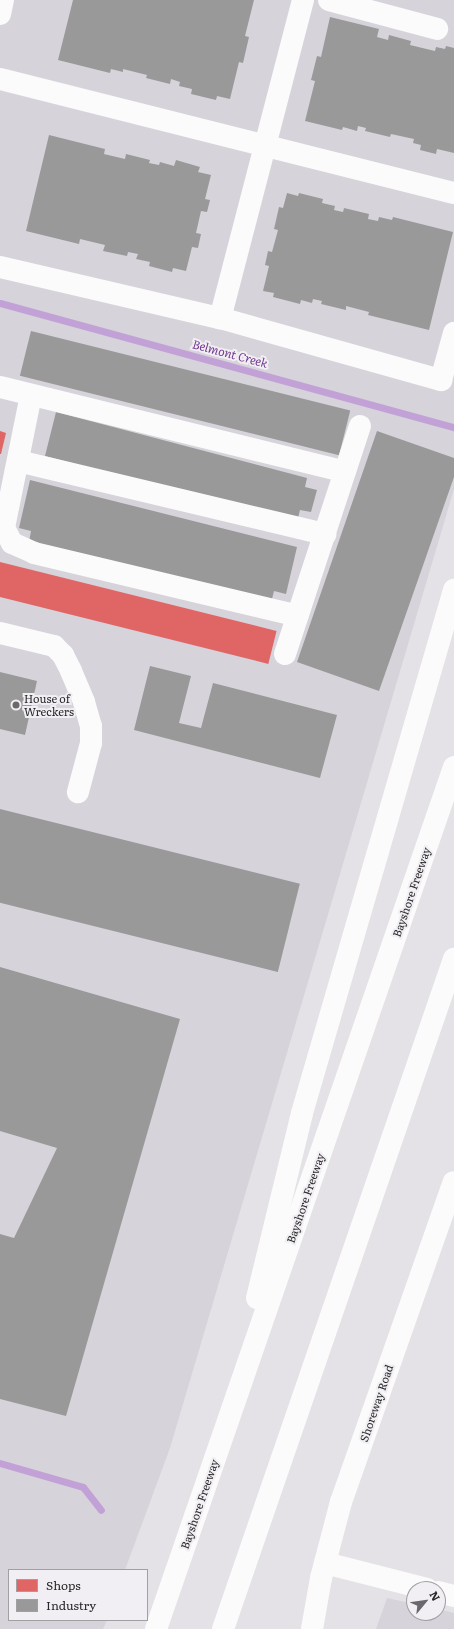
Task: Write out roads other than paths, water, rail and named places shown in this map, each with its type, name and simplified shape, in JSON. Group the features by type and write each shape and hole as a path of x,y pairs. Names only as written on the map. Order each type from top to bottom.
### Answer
{"main road":[{"path":"0,14 3,0"},
{"path":"220,318 302,0"},
{"path":"328,0 437,29"},
{"path":"0,79 454,193"},
{"path":"0,267 220,318 441,380 454,333"},
{"path":"0,387 345,472"},
{"path":"31,395 4,528 12,543 34,553 298,616"},
{"path":"285,654 360,426"},
{"path":"18,461 325,534"},
{"path":"227,1424 302,1113 454,590"},
{"path":"0,633 54,646 63,655 71,671 84,702 91,726 91,743 78,792"},
{"name":"Bayshore Freeway","path":"156,1629 454,767"},
{"path":"223,1629 454,959"},
{"name":"Shoreway Road","path":"312,1629 325,1563 341,1502 454,1182"},
{"path":"325,1563 406,1584"}],"waterway":[{"name":"Belmont Creek","path":"0,303 454,427"},
{"path":"0,1463 83,1487 101,1510"}],"place":[{"name":"House of Wreckers","path":"16,705"}]}
